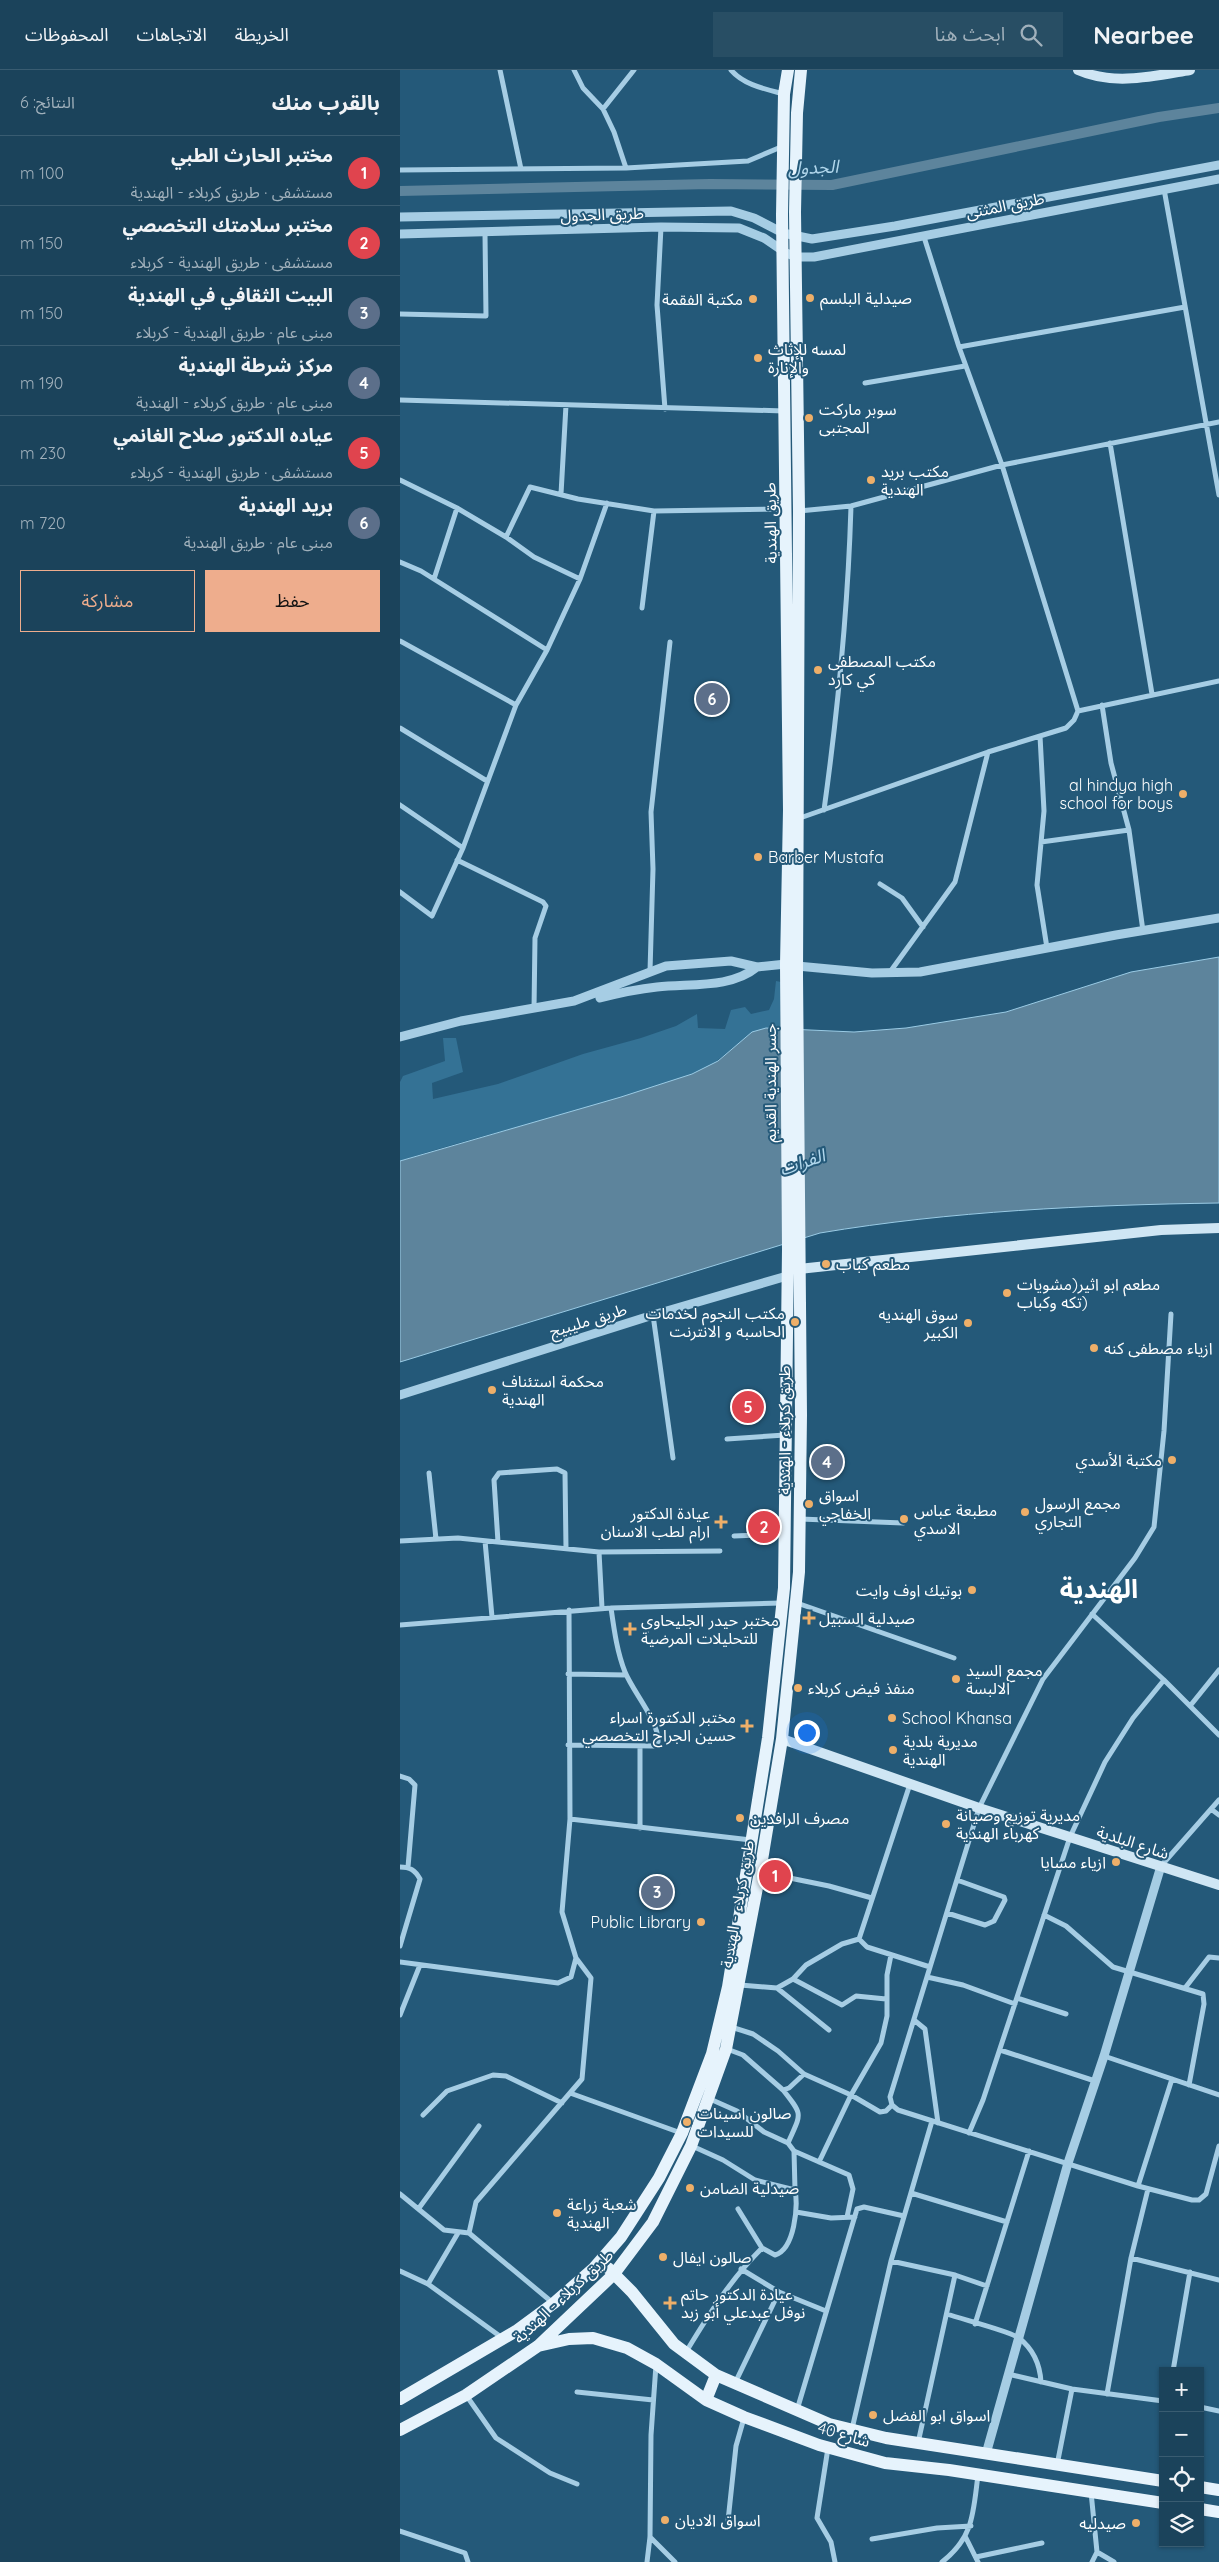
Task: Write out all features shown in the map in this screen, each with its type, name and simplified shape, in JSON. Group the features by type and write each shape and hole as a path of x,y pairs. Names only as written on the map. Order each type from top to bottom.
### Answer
{"main road":[{"name":"طريق الهندية","path":"788,70 784,94 782,206 785,411 793,510 800,818 792,970"},
{"name":"طريق الهندية","path":"792,970 789,810 797,256 796,164 797,113 801,70"},
{"path":"1078,70 1102,77 1183,70"},
{"name":"جسر الهندية القديم","path":"792,970 793,1247"},
{"path":"799,1269 1121,1234 1219,1228"},
{"path":"400,2399 503,2339 554,2303 600,2261 630,2225 659,2178 682,2133 712,2054 728,1987 768,1738 782,1603 787,1276 793,1247"},
{"name":"طريق كربلاء - الهندية","path":"400,2430 466,2395 538,2346 614,2274 644,2235 670,2189 691,2146 710,2099 731,2027 760,1872 782,1739 797,1603 800,1519 799,1269 793,1247"},
{"name":"شارع البلدية","path":"782,1739 979,1808 1219,1885"},
{"path":"630,2225 634,2232 644,2235"},
{"name":"شارع 40","path":"600,2261 632,2292 674,2344 716,2375 829,2424 918,2443 1159,2480"},
{"name":"شارع 40","path":"538,2346 569,2339 593,2338 627,2348 656,2364 706,2400 744,2417 828,2448 885,2463 978,2474 1159,2502"},
{"path":"706,2400 716,2375"},
{"path":"1204,2488 1219,2490"},
{"path":"1204,2510 1219,2512"}],"street":[{"path":"500,70 521,169"},
{"path":"574,70 583,88 603,110 614,132 626,168"},
{"path":"603,110 634,70"},
{"path":"731,70 737,77 756,87 784,94"},
{"path":"1139,75 1157,70"},
{"path":"400,170 626,168 748,161 783,146"},
{"name":"طريق المثنى","path":"797,238 812,239 895,226 1219,164"},
{"name":"طريق المثنى","path":"797,256 814,257 924,237 1219,178"},
{"path":"1164,189 1219,495"},
{"name":"طريق الجدول","path":"400,217 731,211 754,218 797,238"},
{"path":"661,227 657,305 665,409"},
{"name":"طريق الجدول","path":"400,234 485,234 661,227 739,228 764,238 784,252 797,256"},
{"path":"400,314 486,316 485,234"},
{"path":"800,818 988,752 1066,728 1074,720 1078,711 1002,464 965,366 924,237"},
{"path":"959,347 1185,307"},
{"path":"865,383 965,366"},
{"path":"400,400 785,411"},
{"path":"561,494 566,405"},
{"path":"506,537 530,486 561,494 654,511 793,510 851,506 1002,464 1219,422"},
{"path":"1110,444 1152,694"},
{"path":"400,480 457,508 506,537 534,557 580,579"},
{"path":"400,892 432,916 463,848 516,705 547,650 580,579 607,503"},
{"path":"824,810 842,677 849,582 851,506"},
{"path":"434,579 457,508"},
{"path":"642,608 654,511"},
{"path":"400,562 434,579 547,650"},
{"path":"400,641 516,705"},
{"path":"650,971 653,868 651,812 670,642"},
{"path":"1078,711 1219,681"},
{"path":"1102,706 1111,763 1130,830 1143,930"},
{"path":"400,728 487,781"},
{"path":"1040,736 1044,811 1037,885 1047,948"},
{"path":"890,973 955,882 988,752"},
{"path":"400,806 463,848"},
{"path":"1041,842 1130,830"},
{"path":"458,860 543,902 546,906 535,938 534,1009"},
{"path":"880,884 902,898 923,926"},
{"path":"400,1037 461,1021 574,1001 620,986 650,971 666,966 731,961 792,970 920,972 1143,930 1219,918"},
{"path":"574,1001 588,1001 652,987 733,980 748,974 757,966"},
{"name":"طريق مليبيج","path":"400,1395 653,1315 787,1276"},
{"path":"1171,1314 1164,1431 1154,1527 1135,1558 1043,1679 979,1808 890,2097 892,2105 898,2110 1148,2190 1200,2200 1206,2194 1219,2146"},
{"path":"653,1315 673,1458"},
{"path":"727,1439 786,1435"},
{"path":"498,1542 494,1480 499,1473 557,1469 565,1473 566,1548"},
{"path":"430,1473 436,1540"},
{"path":"800,1519 903,1523"},
{"path":"734,1536 784,1534"},
{"path":"400,1541 485,1541 598,1552 720,1551"},
{"path":"485,1541 492,1617"},
{"path":"598,1552 602,1608"},
{"path":"400,1625 602,1608 782,1603"},
{"path":"797,1603 954,1658"},
{"path":"568,1745 654,1746 658,1742 658,1737 626,1675 617,1644 611,1608"},
{"path":"469,2233 476,2202 582,2079 591,1978 576,1958 562,1912 570,1819 568,1745 569,1610"},
{"path":"1092,1614 1164,1680 1219,1735"},
{"path":"1190,1706 1219,1670"},
{"path":"568,1674 626,1675"},
{"path":"969,2133 983,2100 1070,1837 1105,1762 1133,1718 1164,1680"},
{"path":"640,1746 640,1828"},
{"path":"400,1776 409,1779 415,1785 408,1867"},
{"path":"859,1939 910,1784"},
{"path":"986,2454 1068,2163 1094,2081 1104,2056 1161,1866 1219,1800"},
{"path":"1211,1809 1219,1815"},
{"path":"570,1819 751,1840"},
{"path":"400,1867 408,1867 420,1879 400,1946"},
{"path":"760,1872 829,1886 872,1898"},
{"path":"947,1912 985,1926 994,1921 1005,1900 1004,1897 957,1880"},
{"path":"1044,1915 1066,1926 1113,1967 1203,1994 1205,1998 1188,2084"},
{"path":"859,1939 867,1947 930,1967"},
{"path":"739,1985 777,1988 793,1979 806,1965 842,1944 859,1939"},
{"path":"819,2162 851,2095 881,2043 888,2016 886,1999 891,1955"},
{"path":"1185,1988 1209,1956 1219,1958"},
{"path":"400,1962 558,1982 570,1977 576,1958"},
{"path":"400,2015 420,1966"},
{"path":"927,1977 963,1985 1015,2004"},
{"path":"793,1979 842,2005 856,1996 886,1999"},
{"path":"777,1988 829,2030"},
{"path":"1017,1998 1066,2014"},
{"path":"852,2430 891,2261 935,2122 926,2029 914,2020"},
{"path":"731,2027 753,2034 778,2051 804,2074 851,2095 880,2112 886,2111 892,2105"},
{"path":"726,2049 743,2055 783,2090 799,2109 800,2116 788,2143"},
{"path":"1000,2050 1094,2081"},
{"path":"1104,2056 1219,2095"},
{"path":"783,2090 789,2088 804,2074"},
{"path":"423,2115 447,2092 493,2075 506,2076 562,2103"},
{"path":"1138,2186 1172,2079"},
{"path":"570,2093 682,2133"},
{"path":"710,2099 737,2111 764,2132 788,2143 794,2151 849,2175 853,2189 847,2218"},
{"path":"419,2208 479,2126"},
{"path":"691,2146 723,2160 756,2180 795,2190"},
{"path":"738,2209 762,2248 775,2255 782,2252 790,2239 796,2212 794,2151"},
{"path":"975,2324 1029,2151"},
{"path":"1107,2394 1131,2258 1148,2190"},
{"path":"911,2193 1007,2222"},
{"path":"400,2194 444,2230 469,2233 554,2303"},
{"path":"797,2410 857,2209 864,2207 904,2216"},
{"path":"796,2212 831,2218 854,2217"},
{"path":"428,2284 458,2233"},
{"path":"686,2352 715,2303 741,2270 762,2248"},
{"path":"1131,2258 1219,2280"},
{"path":"891,2261 955,2275 987,2286"},
{"path":"741,2270 779,2292 826,2311"},
{"path":"400,2271 428,2284 503,2339"},
{"path":"1174,2367 1190,2272"},
{"path":"918,2443 955,2275"},
{"path":"734,2383 779,2292"},
{"path":"947,2314 1018,2337 1034,2356 1040,2367 1041,2382"},
{"path":"647,2562 650,2537 653,2400 656,2364"},
{"path":"1008,2374 1072,2389 1159,2400"},
{"path":"1057,2465 1072,2389"},
{"path":"578,2392 653,2400"},
{"path":"466,2395 496,2438 550,2473 576,2484"},
{"path":"1204,2408 1219,2411"},
{"path":"728,2521 736,2446 744,2417"},
{"path":"828,2448 817,2518 830,2542 835,2562"},
{"path":"942,2562 956,2551 971,2526 978,2474"},
{"path":"1091,2492 1097,2552 1092,2562"},
{"path":"872,2539 937,2528 971,2526"},
{"path":"400,2531 464,2552 468,2562"},
{"path":"965,2536 977,2560 1042,2543"},
{"path":"650,2537 675,2562"},
{"path":"1097,2552 1114,2562"}],"shaded area":[{"path":"776,981 781,982 780,1028 770,1028 753,1033 705,1068 620,1099 400,1161 400,1082 403,1076 445,1061 443,1038 456,1038 463,1072 432,1083 433,1099 498,1084 583,1054 641,1038 676,1026 697,1014 698,1028 725,1029 731,1010 745,1007 751,1014 769,1010 774,999"}],"water":[{"name":"الفرات","path":"1219,957 1219,1203 1019,1210 919,1219 820,1233 400,1362 400,1161 621,1097 692,1074 718,1061 752,1032 766,1028 854,1032 906,1028 1006,1012 1131,972"}],"waterway":[{"name":"الجدول","path":"400,191 710,184 832,185 1159,117 1219,108"}],"place":[{"name":"صيدلية البلسم","path":"810,298"},
{"name":"مكتبة الفقمة","path":"753,299"},
{"name":"لمسه للإثاث والإنارة","path":"758,358"},
{"name":"سوبر ماركت المجتبى","path":"809,418"},
{"name":"مكتب بريد الهندية","path":"871,480"},
{"name":"مكتب المصطفى كي كارد","path":"818,670"},
{"name":"بريد الهندية","path":"712,699"},
{"name":"al hindya high school for boys","path":"1183,794"},
{"name":"Barber Mustafa","path":"758,857"},
{"name":"مطعم كباب","path":"826,1264"},
{"name":"مطعم ابو اثير(مشويات تكه وكباب)","path":"1007,1293"},
{"name":"مكتب النجوم لخدمات الحاسبه و الانترنت","path":"795,1322"},
{"name":"سوق الهنديه الكبير","path":"968,1323"},
{"name":"ازياء مصطفى كنه","path":"1094,1348"},
{"name":"محكمة استئناف الهندية","path":"492,1390"},
{"name":"عياده الدكتور صلاح الغانمي","path":"748,1407"},
{"name":"مكتبة الأسدي","path":"1172,1460"},
{"name":"مركز شرطة الهندية","path":"827,1462"},
{"name":"اسواق الخفاجي","path":"809,1504"},
{"name":"مجمع الرسول التجاري","path":"1025,1512"},
{"name":"مطبعة عباس الاسدي","path":"904,1519"},
{"name":"عيادة الدكتور ارام لطب الاسنان","path":"721,1522"},
{"name":"مختبر سلامتك التخصصي","path":"764,1527"},
{"name":"بوتيك اوف وايت","path":"972,1590"},
{"name":"صيدلية السبيل","path":"809,1618"},
{"name":"مختبر حيدر الجليحاوي للتحليلات المرضية","path":"630,1629"},
{"name":"مجمع السيد الالبسة","path":"956,1679"},
{"name":"منفذ فيض كربلاء","path":"798,1688"},
{"name":"School Khansa","path":"892,1718"},
{"name":"مختبر الدكتورة اسراء حسين الجراح التخصصي","path":"747,1726"},
{"name":"مديرية بلدية الهندية","path":"893,1750"},
{"name":"مصرف الرافدين","path":"740,1818"},
{"name":"مديرية توزيع وصيانة كهرباء الهندية","path":"946,1824"},
{"name":"ازياء مسايا","path":"1116,1862"},
{"name":"مختبر الحارث الطبي","path":"775,1876"},
{"name":"البيت الثقافي في الهندية","path":"657,1892"},
{"name":"Public Library","path":"701,1922"},
{"name":"صالون اسينات للسيدات","path":"687,2122"},
{"name":"صيدلية الضامن","path":"690,2188"},
{"name":"شعبة زراعة الهندية","path":"557,2213"},
{"name":"صالون ايفال","path":"663,2257"},
{"name":"عيادة الدكتور حاتم نوفل عبدعلي أبو زبد","path":"670,2303"},
{"name":"اسواق ابو الفضل","path":"873,2415"},
{"name":"اسواق الاديان","path":"665,2520"},
{"name":"صيدليه","path":"1136,2523"}],"district":[{"name":"الهندية","path":"1099,1588"}]}
